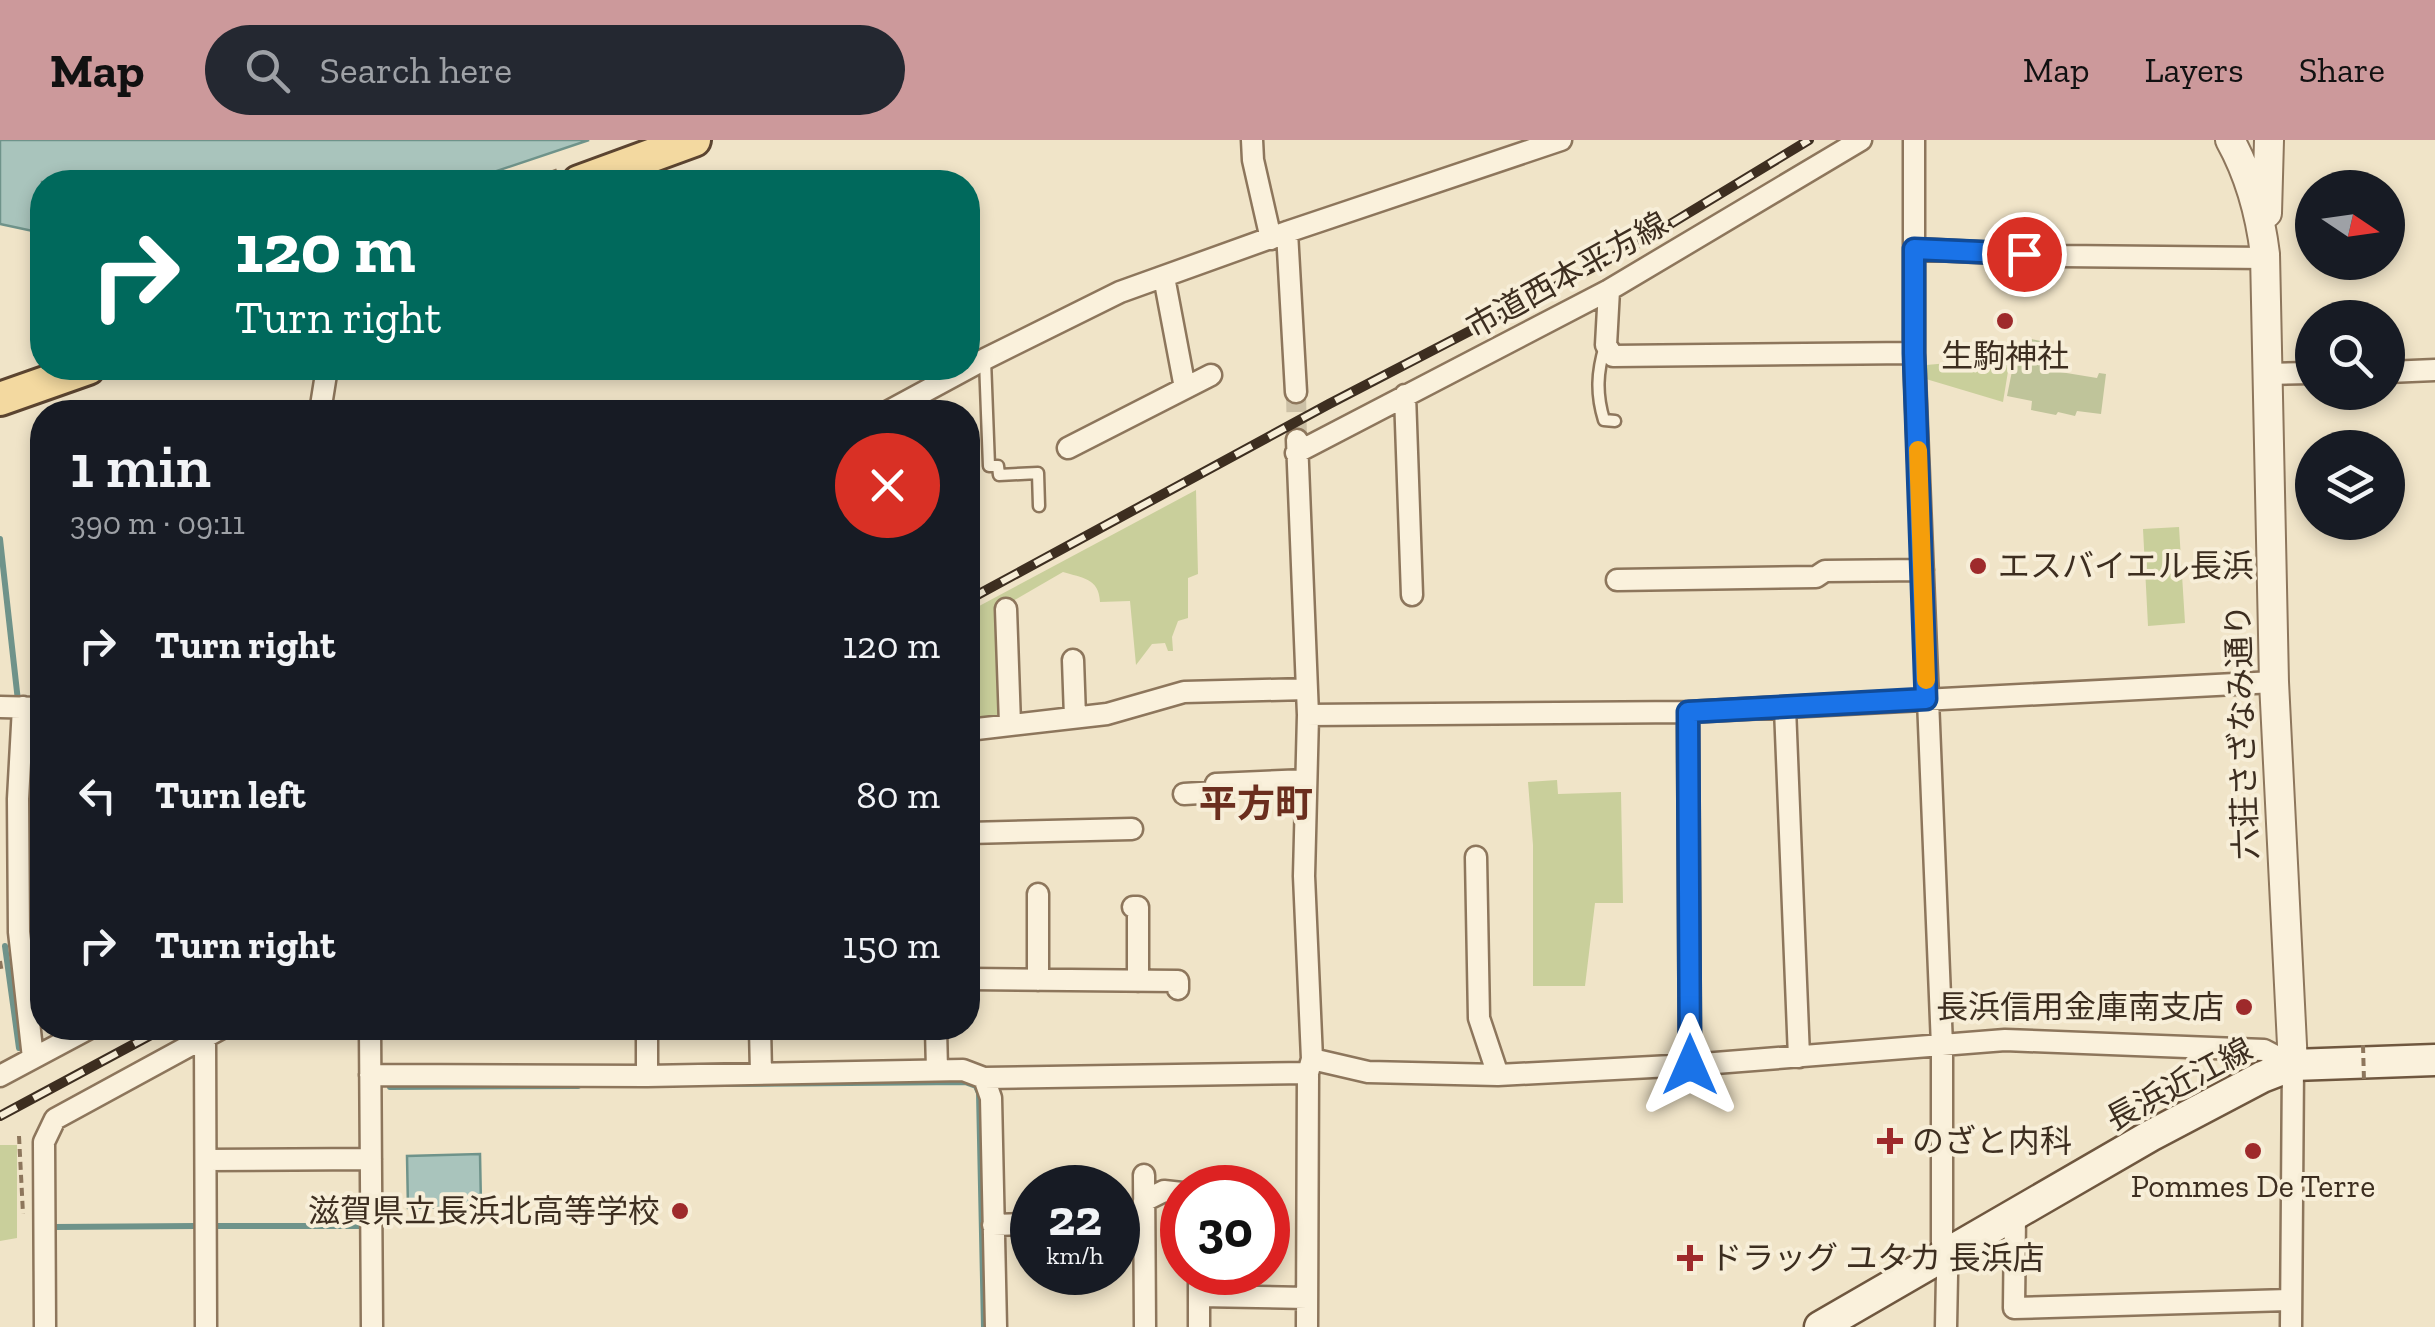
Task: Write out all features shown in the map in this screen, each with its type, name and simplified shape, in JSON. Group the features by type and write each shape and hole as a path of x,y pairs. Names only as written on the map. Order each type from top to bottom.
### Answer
{"main road":[{"path":"612,170 694,140"},
{"path":"0,400 55,380"},
{"name":"長浜近江線","path":"1820,1327 2150,1136 2262,1076 2293,1066 2435,1060"}],"street":[{"path":"1252,140 1253,160 1279,236 1296,392"},
{"path":"980,362 1120,292 1561,140"},
{"name":"市道西本平方線","path":"1306,688 1296,447 1609,290 1860,140"},
{"path":"1914,140 1914,353 1942,1046 1946,1327"},
{"name":"六荘さざなみ通り","path":"2230,140 2260,214 2265,256 2274,682 2293,1066 2291,1327"},
{"path":"1914,249 2060,256 2265,256 2269,140"},
{"path":"1164,276 1185,388"},
{"path":"1609,290 1606,345 1613,356 1914,353"},
{"path":"2405,371 2435,370"},
{"path":"2266,374 2295,373"},
{"path":"1068,448 1211,376"},
{"path":"909,400 946,380"},
{"path":"1405,395 1412,595"},
{"path":"1617,580 1816,577 1825,571 1923,570"},
{"path":"1006,609 1010,724"},
{"path":"1073,660 1074,717"},
{"path":"1308,715 1688,712 2274,682"},
{"path":"980,728 1107,714 1184,692 1306,688 1308,1327"},
{"path":"0,707 30,708"},
{"path":"1785,708 1799,1057"},
{"path":"1688,712 1690,1065"},
{"path":"30,726 18,799 19,932 30,1031"},
{"path":"1184,794 1217,792 1216,784 1306,780"},
{"path":"980,834 1132,829"},
{"path":"1476,858 1479,1018 1498,1075"},
{"path":"1038,894 1038,980"},
{"path":"1133,907 1138,907 1138,981"},
{"path":"980,980 1178,982 1178,988"},
{"path":"31,1040 33,1058"},
{"path":"0,1076 67,1040"},
{"path":"45,1327 44,1142 48,1128 54,1120 199,1040"},
{"path":"206,1327 206,1160 214,1040"},
{"path":"370,1040 372,1327"},
{"path":"647,1040 647,1076"},
{"path":"760,1040 760,1074"},
{"path":"936,1040 937,1070"},
{"path":"370,1074 647,1076 964,1070 984,1078 1310,1066 1368,1072 1498,1075 1690,1065 2004,1040 2247,1048 2264,1050 2293,1066"},
{"path":"984,1078 990,1098 996,1327"},
{"path":"206,1160 371,1160"},
{"path":"1144,1175 1144,1327"},
{"path":"1144,1201 1160,1192"},
{"path":"2015,1215 2014,1308 2290,1300"},
{"path":"1140,1223 1144,1223"},
{"path":"993,1224 1010,1224"},
{"path":"1199,1327 1199,1296 1307,1298"}],"lane":[{"path":"1606,345 1599,367 1598,399 1604,420 1614,421"},
{"path":"985,359 989,466 998,466 998,474 1038,473 1039,506"}],"path":[{"path":"2363,1046 2364,1081"}],"green space":[{"path":"2031,339 2041,341 2038,359 2043,361 2042,369 2097,378 2099,373 2106,374 2101,414 2077,411 2075,416 2058,412 2056,415 2031,410 2032,401 2007,396 2014,361 2019,361 2022,349 2028,351"},
{"path":"1979,346 2012,347 2003,402 1926,379 1926,365 1972,361"},
{"path":"1196,490 1198,574 1188,578 1188,618 1178,621 1172,637 1173,651 1168,651 1165,643 1152,644 1136,665 1130,601 1100,602 1093,584 1063,572 999,609 1001,717 980,718 980,606"},
{"path":"2179,527 2185,623 2148,626 2143,529"},
{"path":"1557,780 1558,794 1621,792 1623,903 1595,903 1585,986 1533,986 1533,845 1528,782"},
{"path":"0,1145 17,1145 17,1238 0,1241"}],"water":[{"path":"0,140 589,140 500,170 30,170 30,230 0,224"},
{"path":"480,1154 481,1206 408,1208 407,1156"}],"waterway":[{"path":"0,539 18,701"},
{"path":"5,946 19,1048"},
{"path":"725,1084 965,1082 976,1086 984,1327"},
{"path":"390,1087 578,1086"},
{"path":"54,1227 196,1226"},
{"path":"215,1226 361,1226"}],"tunnel":[{"path":"1296,392 1297,440"}],"railway":[{"path":"980,593 1329,404 1634,246 1809,140"},
{"path":"0,1116 142,1040"}],"slow traffic":[{"path":"1918,450 1926,680"}],"place":[{"name":"生駒神社","path":"2005,321"},
{"name":"エスバイエル長浜","path":"1978,566"},
{"name":"長浜信用金庫南支店","path":"2244,1007"},
{"name":"のざと内科","path":"1890,1141"},
{"name":"Pommes De Terre","path":"2253,1151"},
{"name":"滋賀県立長浜北高等学校","path":"680,1211"},
{"name":"ドラッグ ユタカ 長浜店","path":"1690,1258"}],"district":[{"name":"平方町","path":"1256,804"}],"route":[{"path":"1690,1065 1688,712 1926,699 1914,249 2024,254"}]}
